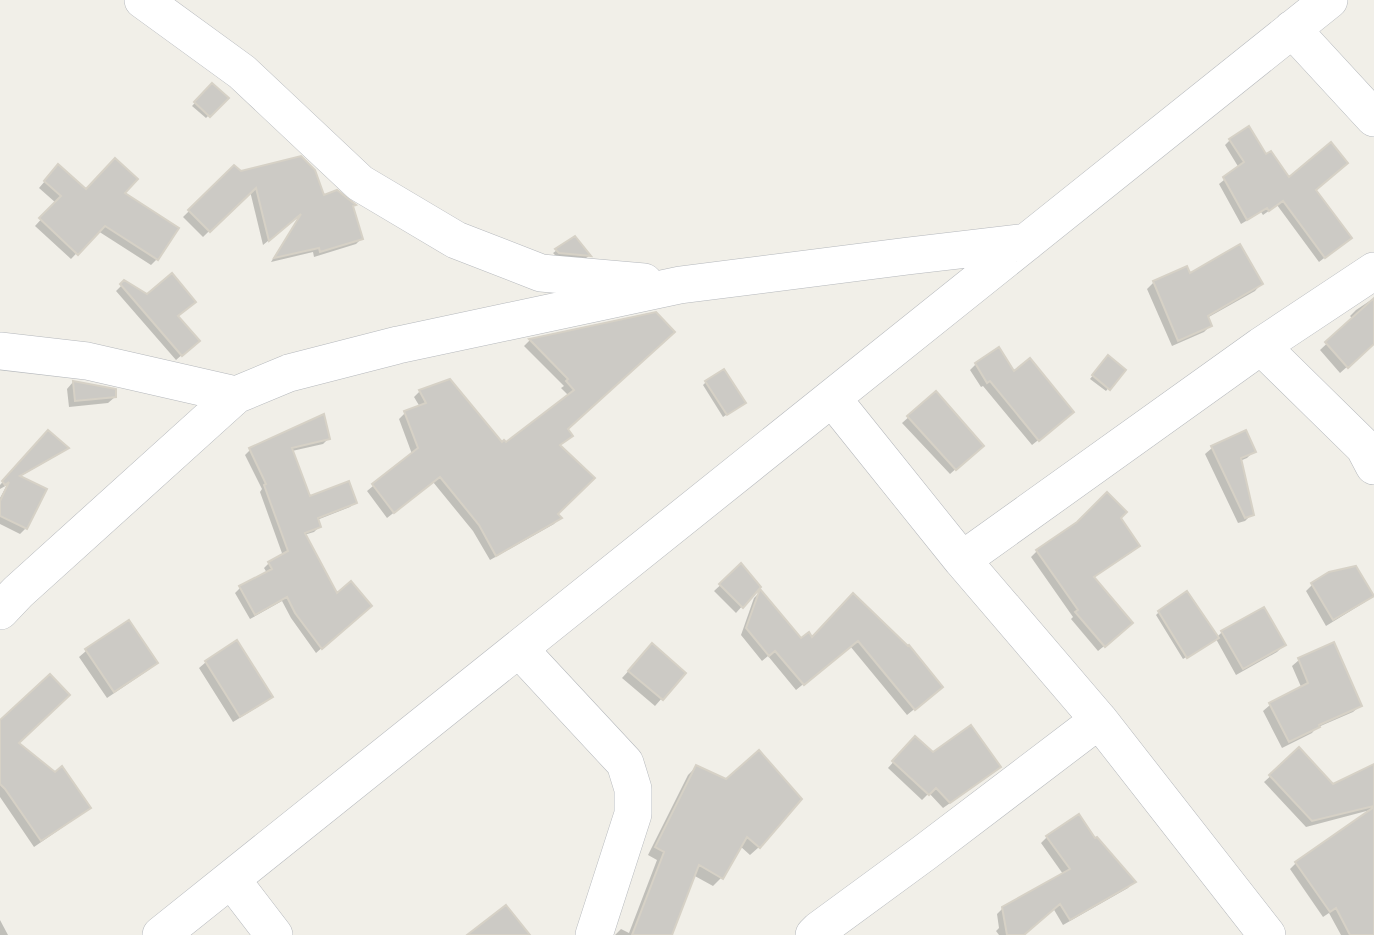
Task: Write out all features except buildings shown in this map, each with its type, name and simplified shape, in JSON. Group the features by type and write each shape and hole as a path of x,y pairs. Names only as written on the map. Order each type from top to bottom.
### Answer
{"street":[{"path":"143,0 242,72 360,183 456,240 541,273 680,285"},
{"path":"161,935 1329,0"},
{"path":"1292,29 1374,118"},
{"path":"6,594 236,395 289,373 398,345 680,285 1027,242"},
{"path":"962,560 1261,346 1374,271"},
{"path":"1261,346 1363,447 1374,466"},
{"path":"0,351 87,361 236,395"},
{"path":"832,398 962,560 1098,720 1267,935"},
{"path":"519,649 625,763 633,789 633,814 594,935"},
{"path":"814,935 1098,720"},
{"path":"231,879 274,935"}]}
